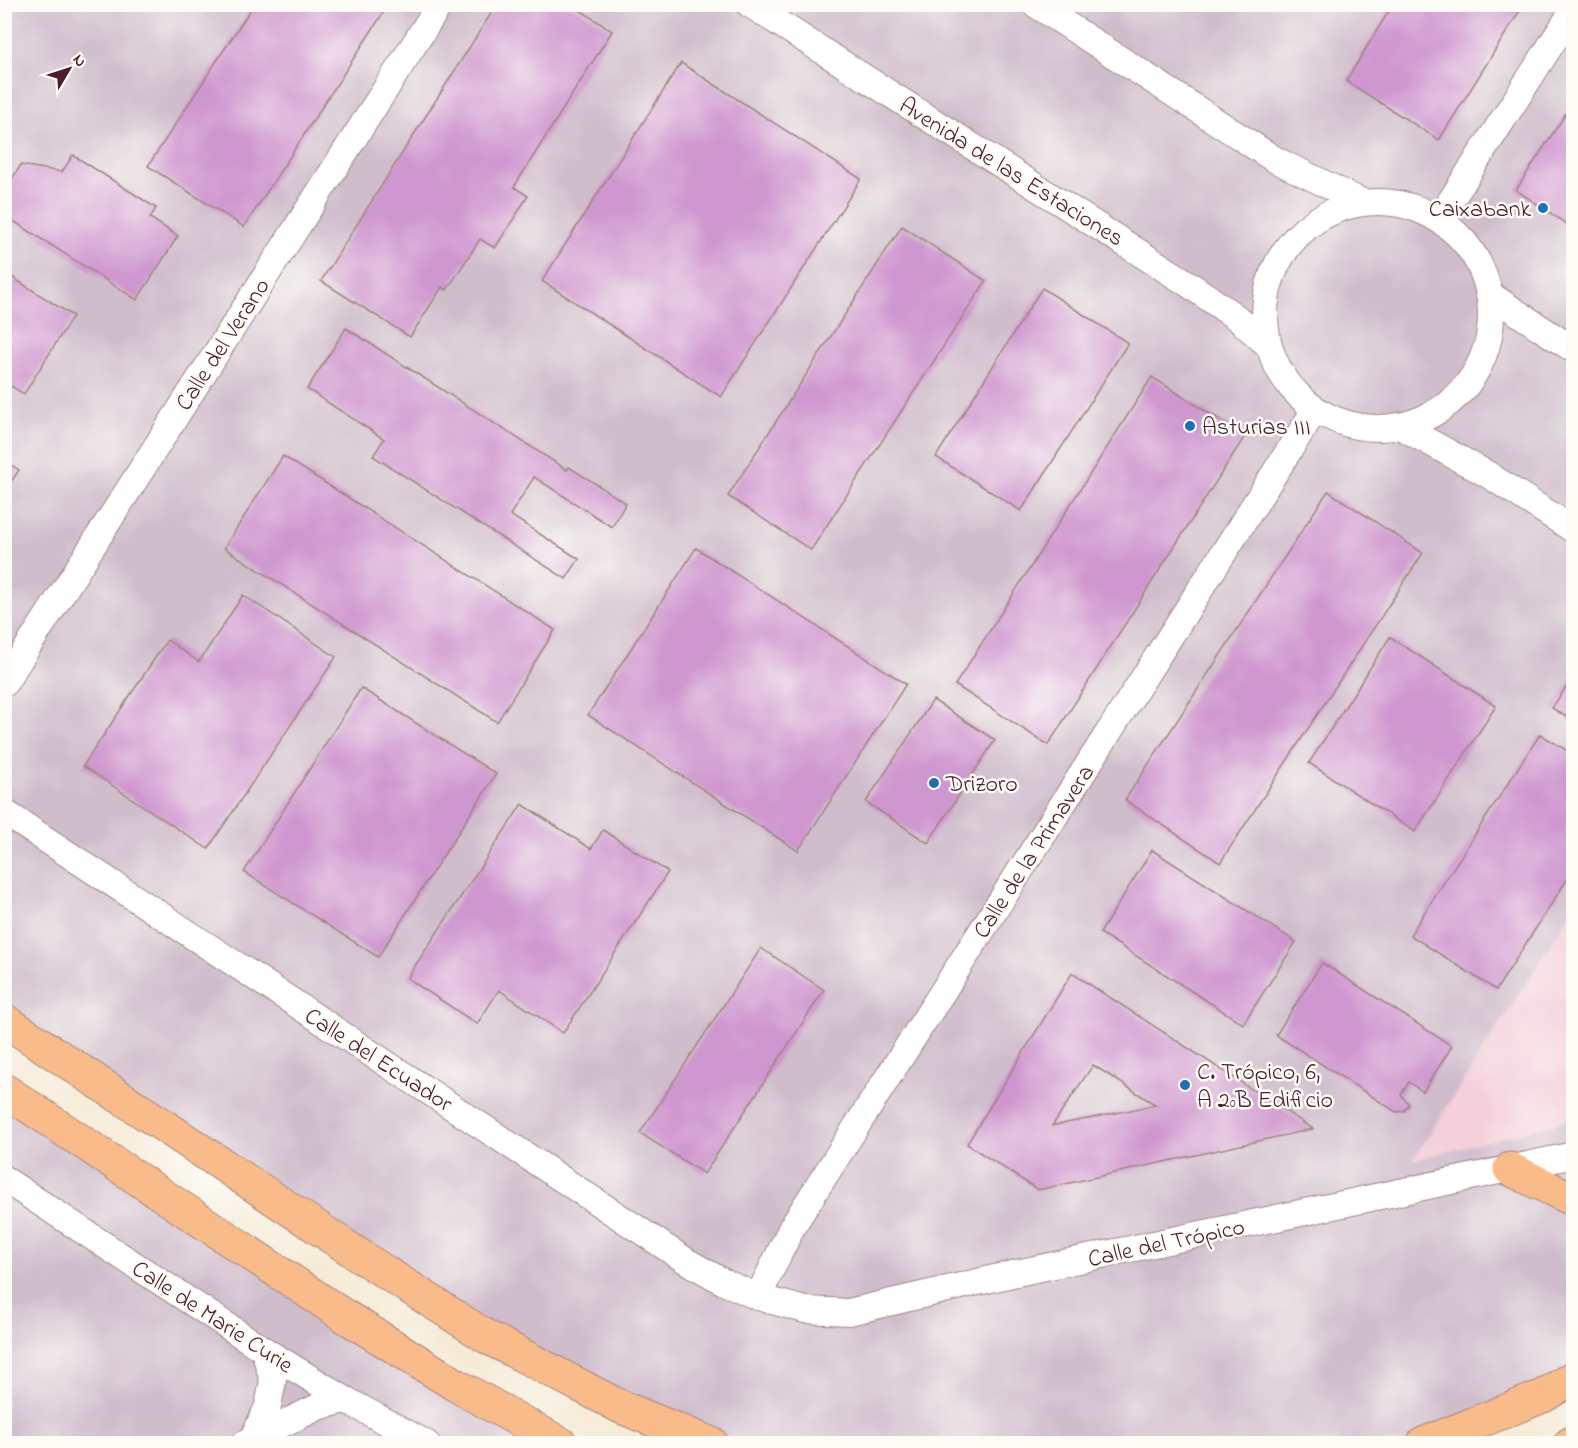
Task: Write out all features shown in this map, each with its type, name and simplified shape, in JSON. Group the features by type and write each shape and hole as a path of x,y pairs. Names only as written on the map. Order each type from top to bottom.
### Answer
{"main road":[{"path":"4,1020 487,1337 621,1407 712,1443"},
{"path":"4,1090 343,1315 456,1385 561,1443"},
{"path":"1510,1169 1574,1200"},
{"path":"1424,1443 1543,1396 1574,1377"}],"street":[{"name":"Calle del Verano","path":"4,684 440,4"},
{"name":"Avenida de las Estaciones","path":"749,4 1190,285 1238,318 1268,345"},
{"path":"1035,4 1274,159 1362,202"},
{"path":"1439,219 1574,9"},
{"path":"1362,202 1402,204 1439,219 1476,256 1489,294 1490,336 1476,373 1438,412 1402,427 1351,426 1315,410 1285,381 1268,345 1266,294 1280,257 1293,238 1324,214 1362,202"},
{"path":"1489,294 1574,350"},
{"name":"Calle de la Primavera","path":"758,1297 792,1227 1315,410"},
{"path":"1402,427 1487,474 1574,530"},
{"name":"Calle del Ecuador","path":"4,812 688,1262 758,1297"},
{"name":"Calle del Trópico","path":"758,1297 805,1310 849,1312 1012,1274 1574,1155"},
{"name":"Calle de Marie Curie","path":"4,1179 264,1350 346,1400 428,1443"},
{"path":"249,1441 268,1406 273,1381 264,1350"},
{"path":"249,1441 318,1407 346,1400"}],"shaded area":[{"path":"4,5 1573,5 1573,909 1413,1160 1573,1119 1573,1377 1423,1443 712,1443 621,1407 5,1020"},
{"path":"1573,909 1573,1119 1412,1160"},
{"path":"4,1090 561,1443 5,1443"}],"building":[{"path":"254,4 389,4 244,227 148,166"},
{"path":"497,4 571,4 612,31 514,187 528,196 495,248 480,239 447,290 442,287 410,337 321,281"},
{"path":"1393,4 1524,4 1439,140 1346,81"},
{"path":"681,63 861,179 721,397 542,281"},
{"path":"1574,101 1574,229 1516,190"},
{"path":"73,155 156,208 150,218 178,236 137,300 4,215 4,191 21,165 62,172"},
{"path":"902,226 986,281 811,550 728,496"},
{"path":"4,272 73,316 24,394 4,382"},
{"path":"1042,288 1128,343 1021,511 936,457"},
{"path":"346,328 567,470 569,467 626,503 612,527 534,477 510,515 579,559 566,579 373,456 384,439 307,389"},
{"path":"1152,377 1245,436 1048,745 955,685"},
{"path":"283,456 555,630 497,722 224,548"},
{"path":"4,460 19,470 4,492"},
{"path":"1328,491 1423,553 1220,863 1125,800"},
{"path":"696,548 906,684 798,851 588,715"},
{"path":"243,595 336,657 208,849 83,766 167,640 199,662"},
{"path":"1390,637 1496,706 1415,832 1309,763"},
{"path":"1574,675 1574,722 1552,708"},
{"path":"361,688 496,774 378,957 244,872"},
{"path":"933,700 995,740 928,843 866,802"},
{"path":"1540,734 1574,755 1574,869 1496,990 1410,935"},
{"path":"522,804 591,849 603,830 668,872 563,1033 499,990 477,1024 407,978"},
{"path":"1152,850 1296,942 1243,1024 1100,933"},
{"path":"761,948 824,990 704,1174 640,1133"},
{"path":"1322,963 1452,1046 1423,1092 1409,1082 1401,1095 1409,1104 1404,1111 1396,1112 1276,1035"},
{"name":"C. Trópico, 6, A 2ºB Edificio","path":"1072,973 1313,1129 1038,1190 967,1144","holes":["1093,1065 1156,1105 1052,1126"]}],"place":[{"name":"Caixabank","path":"1543,208"},
{"name":"Asturias III","path":"1190,426"},
{"name":"Drizoro","path":"934,783"},
{"name":"C. Trópico, 6, A 2ºB Edificio","path":"1185,1085"}]}
